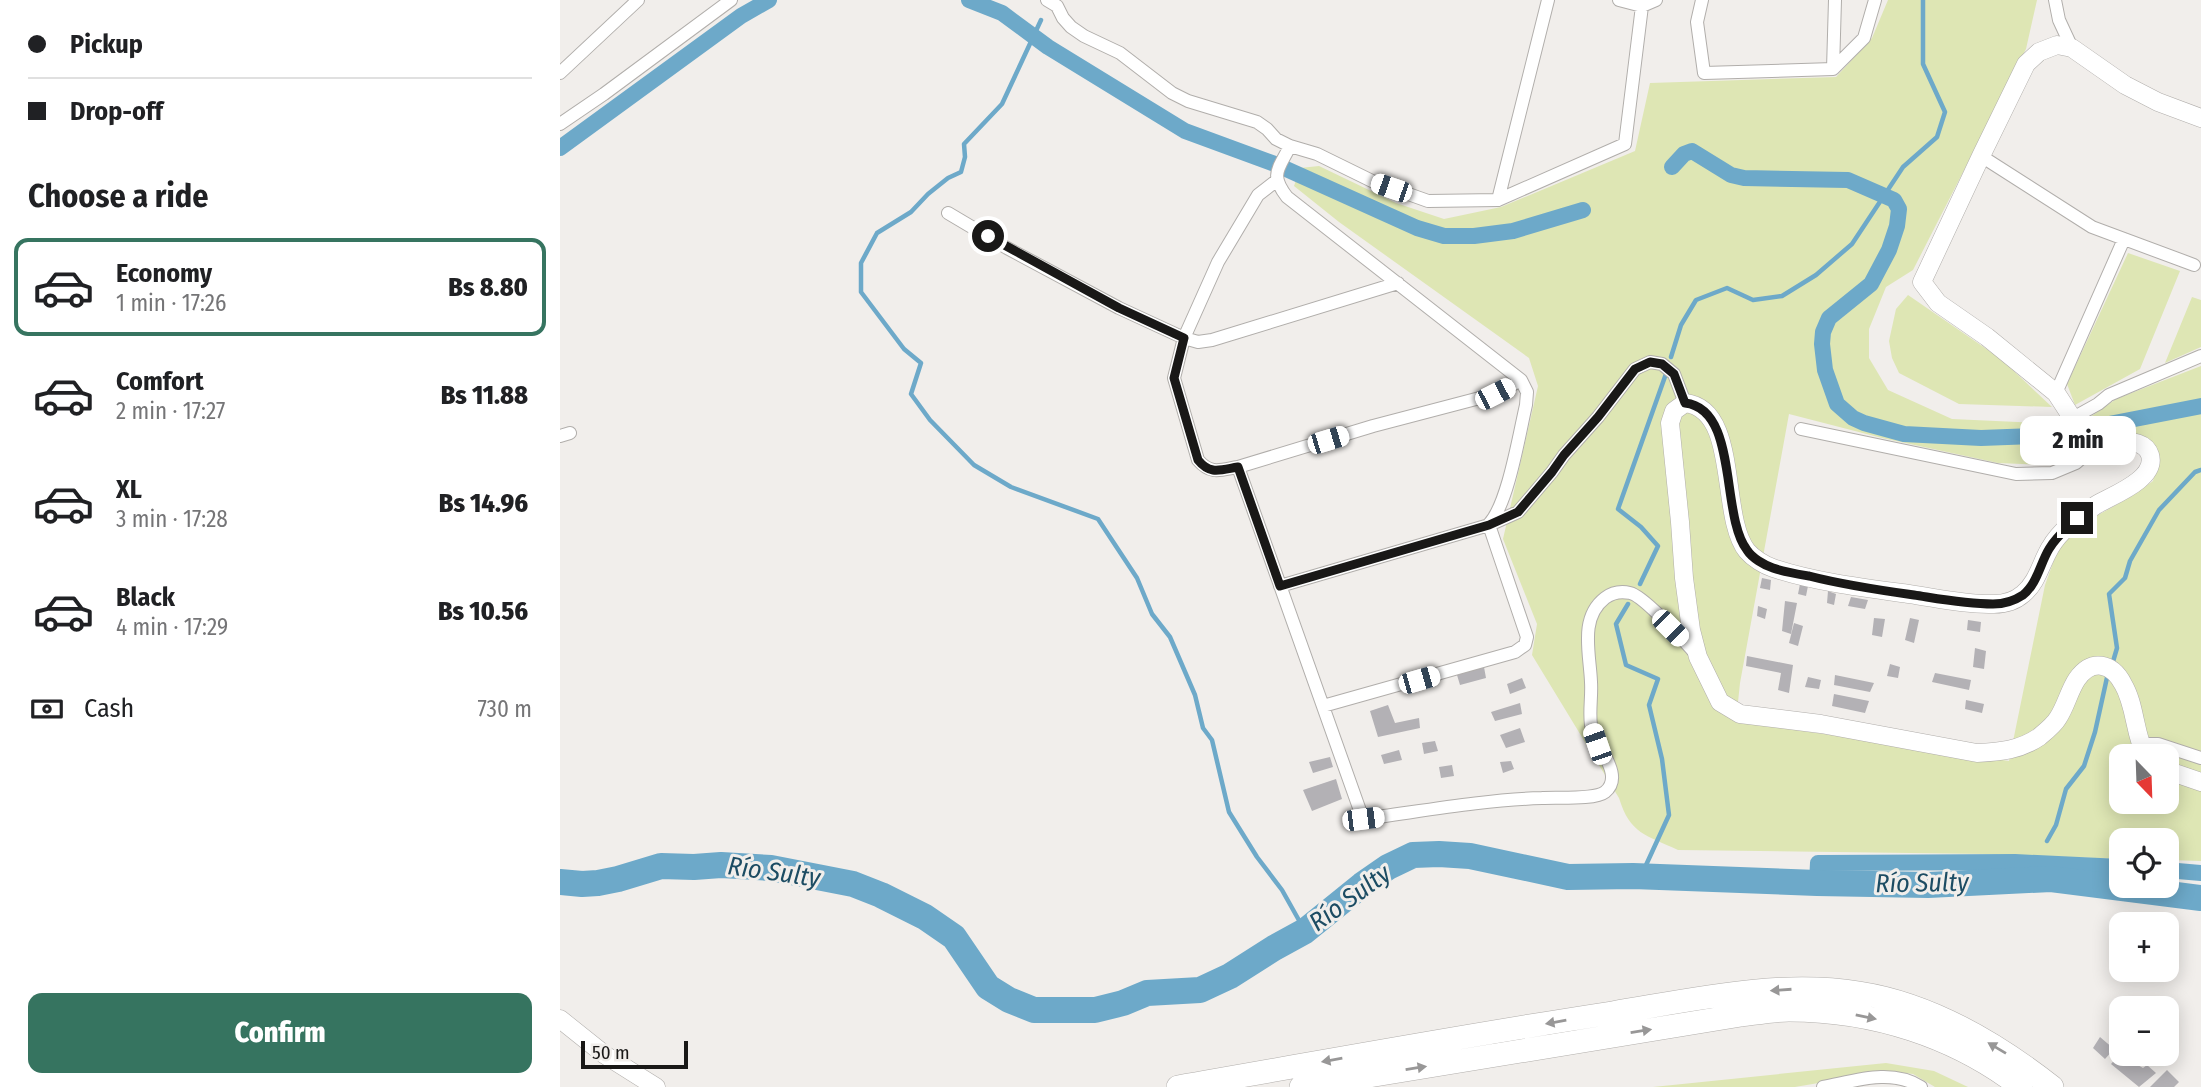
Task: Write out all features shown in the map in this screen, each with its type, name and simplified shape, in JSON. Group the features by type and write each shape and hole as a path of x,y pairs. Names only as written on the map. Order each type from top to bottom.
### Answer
{"highway":[{"path":"1178,1087 1585,1017 1743,992 1803,988 1860,993 1915,1007 1967,1030 2019,1061 2052,1087"},
{"path":"1301,1087 1741,1015 1788,1010 1849,1014 1899,1024 1963,1049 2021,1087"}],"street":[{"path":"560,73 638,0"},
{"path":"560,124 731,0"},
{"path":"1047,0 1057,6 1071,27 1120,54 1172,93 1188,101 1257,122 1276,139 1290,146 1317,154 1372,181 1428,201 1498,200 1625,144 1642,6"},
{"path":"1498,200 1548,0"},
{"path":"1619,0 1642,6 1656,0"},
{"path":"1702,0 1697,22 1704,73 1833,69 1864,38 1875,0"},
{"path":"1833,69 1835,0"},
{"path":"2055,0 2059,20 2072,48"},
{"path":"2142,744 2124,685 2106,666 2097,665 2085,670 2076,680 2056,721 2039,737 2023,746 2003,752 1977,753 1821,724 1740,714 1720,702 1699,657 1691,630 1670,423 1674,411 1685,403 1695,404 1711,418 1725,462 1738,533 1747,551 1760,562 1773,568 1847,586 1959,601 1994,604 2009,602 2022,596 2030,588 2059,535 2077,518 2140,480 2151,464 2150,454 2146,447 2137,443 2104,439 2071,419 2056,393 1987,337 1938,303 1922,282 2026,64 2039,52 2057,46 2072,48 2125,85 2158,102 2201,118"},
{"path":"1290,146 1276,178 1258,195 1225,251 1184,338 1174,378 1198,460 1205,469 1216,471 1238,467 1373,426 1495,394 1521,380"},
{"path":"1981,156 2092,227 2194,265"},
{"path":"1276,178 1287,197 1297,206 1521,380 1527,392 1526,405 1502,500 1497,516 1489,525"},
{"path":"948,213 1074,284 1184,338 1198,342 1212,340 1398,282"},
{"path":"2056,393 2124,239"},
{"path":"2071,419 2109,395 2201,356"},
{"path":"1280,586 1489,525 1518,512 1635,369 1650,362 1662,364 1674,374 1685,403"},
{"path":"1801,429 2016,474 2052,473 2076,463 2104,439"},
{"path":"1238,467 1363,819 1514,799 1604,793 1612,784 1612,771 1597,744 1591,725 1587,636 1592,613 1599,603 1613,592 1632,593 1653,610 1699,657"},
{"path":"1323,706 1515,652 1525,645 1527,637 1489,525"},
{"path":"2179,751 2201,758"},
{"path":"2179,774 2201,782"},
{"path":"560,1019 605,1055 656,1087"},
{"path":"1823,1087 1884,1076 1903,1079 1916,1086"}],"green space":[{"path":"1888,0 2037,0 2026,49 1913,270 1886,287 1869,329 1869,358 1888,390 1952,419 2064,424 2090,438 2081,454 2047,465 1998,463 1882,438 1789,414 1740,683 1736,721 2009,761 2045,585 2058,549 2075,528 2153,481 2157,462 2149,439 2110,432 2083,422 2116,399 2201,366 2201,861 2179,860 2179,828 2109,828 2109,859 1986,854 1678,850 1641,832 1628,819 1619,798 1532,655 1537,624 1503,539 1538,386 1529,358 1339,222 1294,186 1300,168 1319,166 1396,203 1444,219 1501,207 1635,151 1650,83 1836,77 1872,38"},
{"path":"2128,253 2180,271 2140,369 2075,405 2067,384"},
{"path":"1908,295 2001,359 2052,407 1959,404 1899,373 1892,358 1889,341 1896,309"},
{"path":"2192,297 2201,300 2201,347 2165,363"},
{"path":"1886,1063 1934,1071 1968,1087 1935,1087 1913,1074 1889,1071 1795,1087 1653,1087"}],"building":[{"path":"1762,578 1771,580 1770,590 1760,588"},
{"path":"1800,584 1808,586 1806,596 1798,594"},
{"path":"1828,591 1836,594 1834,605 1827,603"},
{"path":"1851,597 1868,600 1865,609 1848,606"},
{"path":"1785,601 1797,603 1791,634 1782,631"},
{"path":"1758,606 1767,609 1765,619 1757,616"},
{"path":"1874,618 1885,619 1882,637 1872,635"},
{"path":"1910,618 1919,620 1914,643 1905,640"},
{"path":"1968,620 1981,622 1980,632 1967,630"},
{"path":"1794,623 1803,626 1798,646 1789,643"},
{"path":"1975,648 1986,651 1984,669 1973,667"},
{"path":"1747,656 1793,665 1789,693 1778,690 1781,673 1746,666"},
{"path":"1890,664 1900,667 1898,678 1887,676"},
{"path":"1484,667 1486,678 1460,685 1457,675"},
{"path":"1935,673 1971,680 1969,690 1932,682"},
{"path":"1835,675 1874,683 1870,692 1834,685"},
{"path":"1808,677 1821,680 1819,689 1805,687"},
{"path":"1522,678 1526,688 1510,694 1507,684"},
{"path":"1834,694 1869,701 1865,713 1832,706"},
{"path":"1966,700 1984,704 1982,713 1965,709"},
{"path":"1520,703 1522,714 1495,721 1491,712"},
{"path":"1388,705 1395,723 1419,718 1420,728 1378,737 1370,711"},
{"path":"1520,728 1525,742 1506,748 1500,735"},
{"path":"1435,741 1438,751 1424,754 1422,743"},
{"path":"1399,750 1402,760 1384,764 1381,755"},
{"path":"1330,757 1333,767 1313,773 1309,762"},
{"path":"1511,761 1514,769 1503,773 1500,762"},
{"path":"1452,765 1454,776 1441,778 1439,767"},
{"path":"1336,779 1342,799 1312,811 1303,790"},
{"path":"2100,1037 2109,1045 2109,1055 2105,1059 2093,1048"},
{"path":"2113,1066 2148,1066 2156,1073 2139,1087"},
{"path":"2167,1070 2179,1082 2174,1087 2150,1087"}],"waterway":[{"path":"560,148 741,16 769,0"},
{"path":"969,0 1002,13 1048,47 1185,131 1275,164 1417,228 1444,236 1474,236 1513,231 1583,210"},
{"path":"1671,357 1681,325 1696,300 1727,288 1753,300 1782,296 1816,275 1852,244 1903,167 1937,137 1945,112 1923,64 1923,0"},
{"path":"1041,20 1002,104 964,144 965,157 961,172 948,178 911,212 877,233 861,263 861,292 904,349 921,363 911,394 930,420 974,465 1011,487 1098,519 1137,578 1152,614 1170,637 1195,695 1203,728 1212,740 1229,812 1257,857 1282,890 1305,931"},
{"path":"1672,167 1684,154 1692,151 1731,175 1744,178 1848,180 1894,200 1899,209 1897,226 1889,250 1871,284 1829,318 1823,332 1825,370 1837,404 1853,418 1904,434 1981,438 2059,435"},
{"path":"1640,584 1658,546 1641,527 1618,509 1667,371"},
{"path":"2109,424 2201,406"},
{"path":"2112,665 2117,648 2109,594 2125,578 2130,561 2159,510 2195,472 2201,470"},
{"path":"1628,604 1616,624 1626,665 1658,679 1649,705 1662,759 1669,815 1641,876"},
{"path":"2047,841 2056,825 2066,789 2084,766 2095,732 2108,673"},
{"name":"Río Sulty","path":"560,882 598,883 661,866 721,865 771,868 853,884 925,917 954,937 988,987 1009,1000 1034,1010 1095,1010 1147,993 1200,990 1230,976 1305,931 1362,885 1388,867 1413,855 1470,856 1568,877 1633,876 1928,885 2051,879 2201,898"},
{"path":"1817,883 1818,863 2015,862 2109,866"},
{"path":"2179,871 2201,873"}],"route":[{"path":"988,236 1119,308 1184,338 1174,378 1198,460 1205,469 1216,471 1238,467 1280,586 1489,525 1518,512 1635,369 1650,362 1662,364 1674,374 1685,403 1695,404 1711,418 1725,462 1738,533 1747,551 1773,568 1847,586 1959,601 1994,604 2009,602 2022,596 2030,588 2049,549 2077,518"}]}
